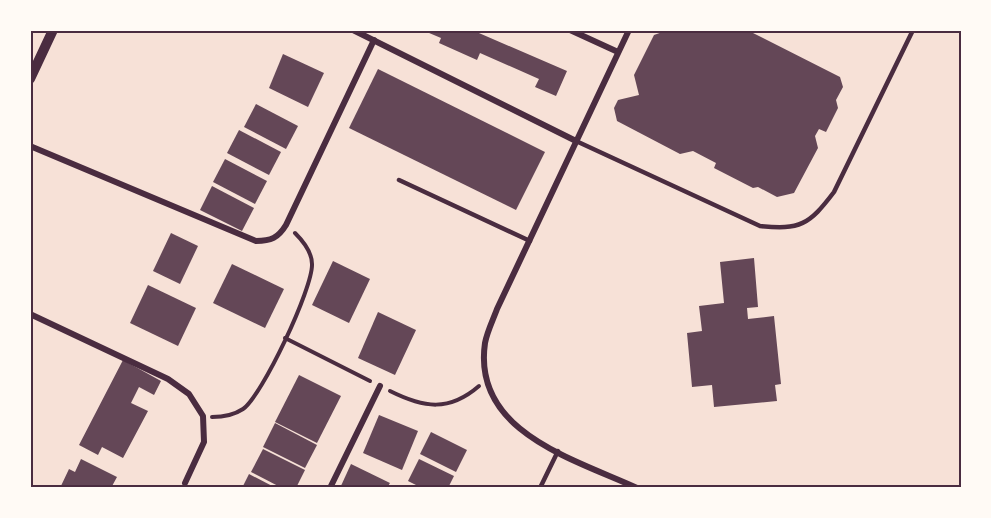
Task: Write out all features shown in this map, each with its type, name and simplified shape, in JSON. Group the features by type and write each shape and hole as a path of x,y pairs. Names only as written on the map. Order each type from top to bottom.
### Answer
{"street":[{"path":"30,79 53,30"},
{"path":"353,30 576,141"},
{"path":"570,30 618,52"},
{"path":"629,30 497,309 485,343 486,379 501,412 527,437 637,488"},
{"path":"30,146 256,241 268,241 279,236 286,225 374,40"},
{"path":"30,314 168,379 189,394 202,416 204,442 185,483"},
{"path":"330,488 380,386"}],"lane":[{"path":"576,141 760,226 789,229 816,216 834,192 912,30"},
{"path":"399,180 530,241"},
{"path":"540,488 558,451"}],"path":[{"path":"202,416 223,417 243,410 257,396 309,287 312,263 304,241 286,225"}],"building":[{"path":"422,30 472,30 567,71 556,96 535,87 539,79 480,53 477,60 439,43 441,38"},
{"path":"668,30 747,30 840,77 843,87 836,100 838,108 826,132 819,129 815,136 818,148 794,193 777,197 758,187 753,188 714,168 716,163 693,151 680,154 617,121 614,108 618,100 639,95 634,75 654,35"},
{"path":"283,54 324,73 308,107 269,88"},
{"path":"378,69 545,152 516,210 349,128"},
{"path":"256,104 298,126 286,149 244,127"},
{"path":"239,130 281,152 269,175 227,153"},
{"path":"225,159 267,181 255,204 213,182"},
{"path":"212,186 254,208 242,231 200,210"},
{"path":"171,233 198,246 180,284 153,271"},
{"path":"754,258 758,307 747,308 748,319 774,316 781,384 775,385 777,401 714,407 712,385 692,387 687,333 702,331 699,306 724,303 720,262"},
{"path":"333,261 370,279 349,323 312,305"},
{"path":"232,264 284,289 265,328 213,303"},
{"path":"148,285 196,308 178,346 130,323"},
{"path":"378,312 416,330 395,375 358,358"},
{"path":"123,360 161,381 154,395 139,387 131,403 148,411 123,458 102,447 98,455 79,445"},
{"path":"299,375 341,396 317,443 275,422"},
{"path":"379,415 418,431 402,470 363,453"},
{"path":"275,423 317,445 305,468 263,447"},
{"path":"431,432 467,450 456,472 420,454"},
{"path":"263,449 305,470 296,488 282,488 251,472"},
{"path":"81,459 117,477 111,488 60,488 69,469 75,472"},
{"path":"419,459 454,476 448,488 422,488 408,481"},
{"path":"351,464 390,483 387,488 340,488"},
{"path":"249,474 276,488 242,488"}]}
